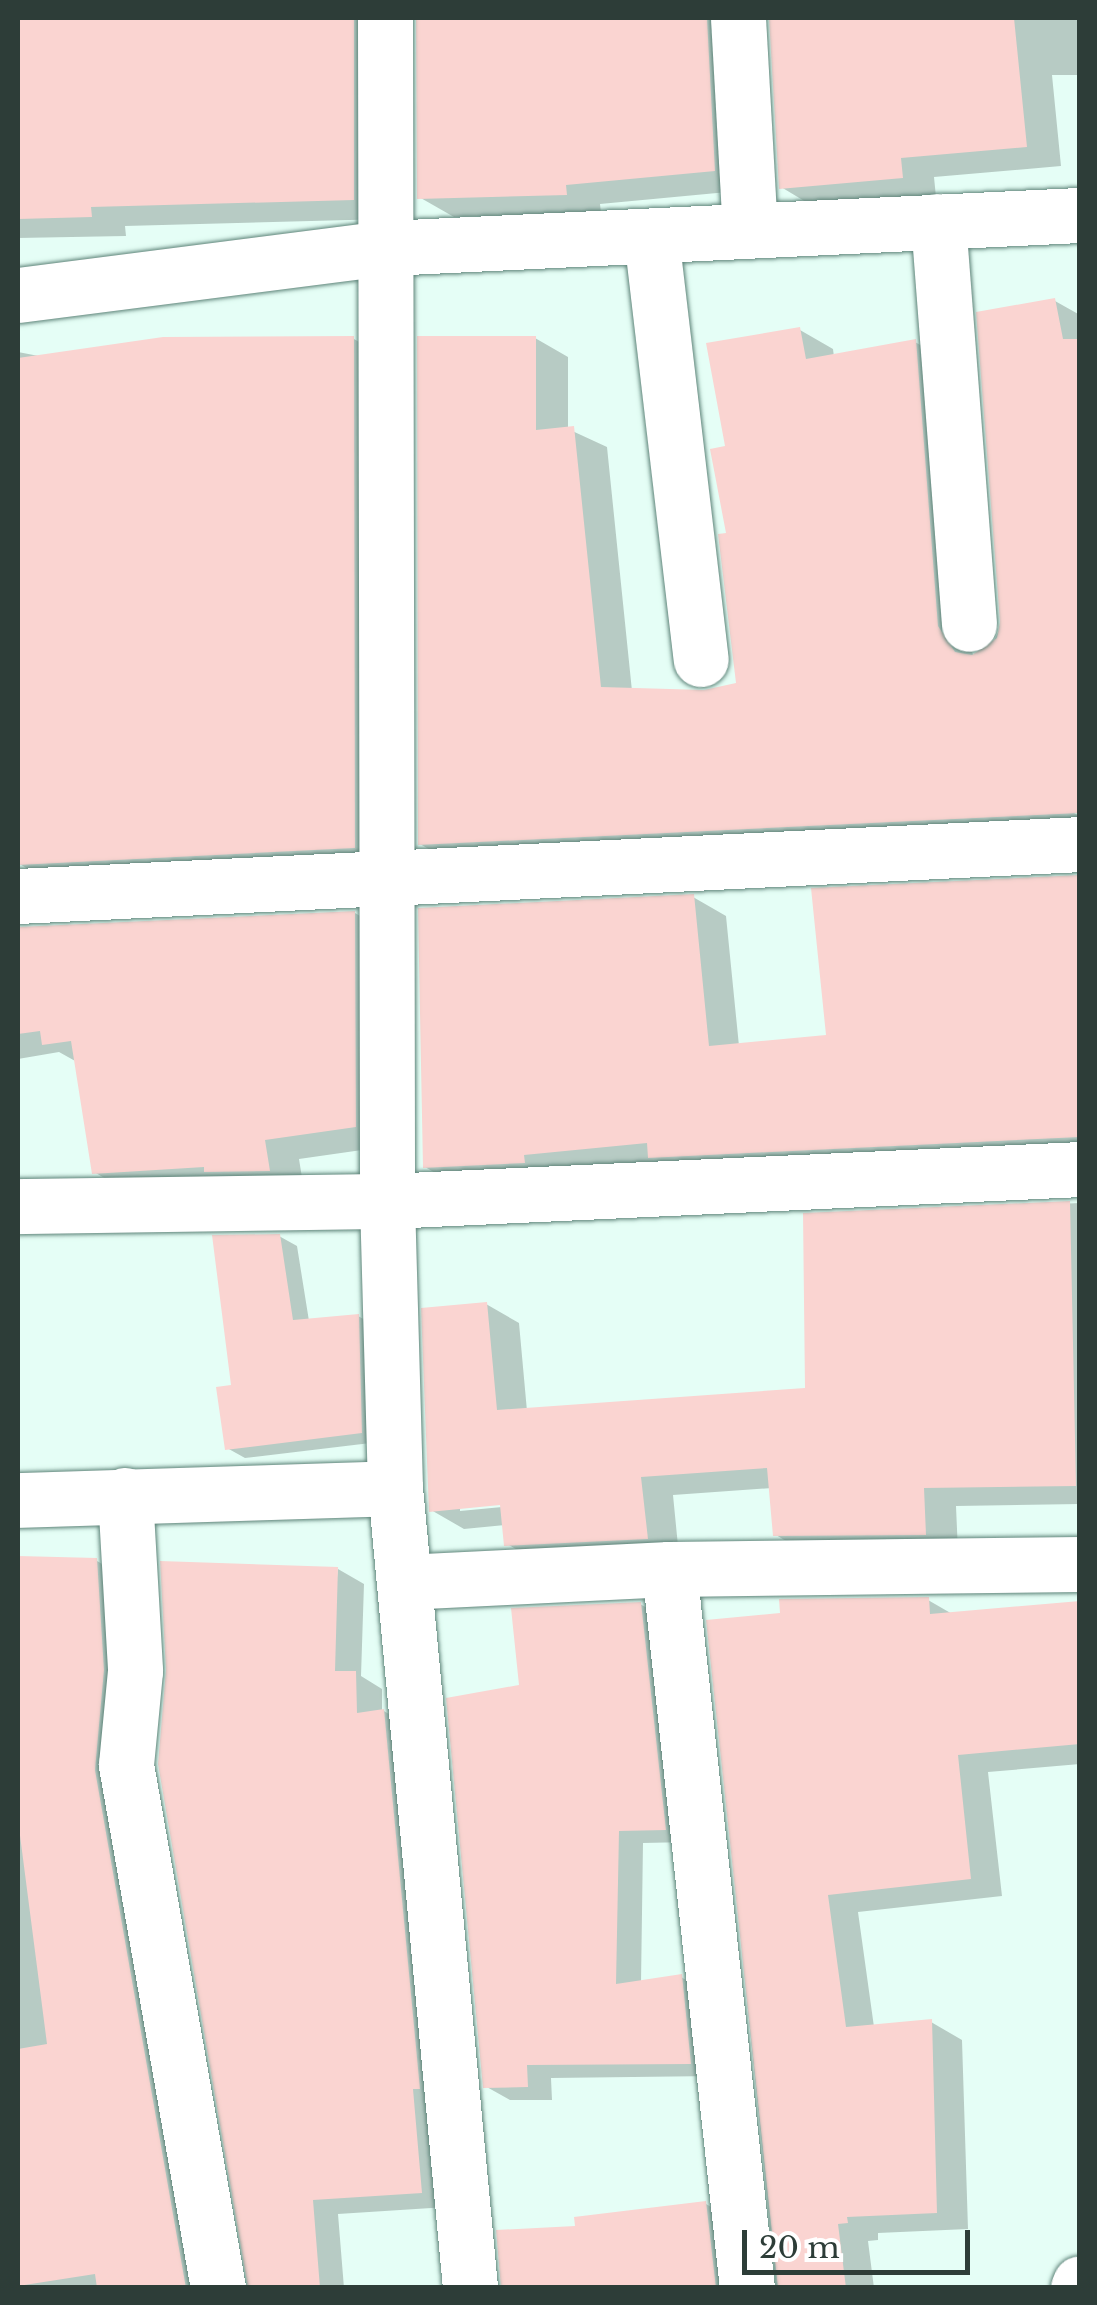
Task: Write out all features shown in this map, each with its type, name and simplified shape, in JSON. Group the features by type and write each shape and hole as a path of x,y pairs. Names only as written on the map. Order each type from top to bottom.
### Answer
{"street":[{"path":"384,18 386,1202 395,1488 470,2288"},
{"path":"738,18 750,230"},
{"path":"18,295 387,248 1080,214"},
{"path":"938,221 969,624"},
{"path":"651,236 701,659"},
{"path":"18,896 1080,844"},
{"path":"18,1206 386,1202 1080,1168"},
{"path":"18,1500 395,1488"},
{"path":"125,1495 135,1671 126,1765 218,2288"},
{"path":"404,1582 669,1569 1080,1564"},
{"path":"669,1569 746,2288"}],"building":[{"path":"18,18 354,18 354,200 91,207 92,217 18,219"},
{"path":"416,18 707,18 715,171 566,185 567,195 417,199"},
{"path":"769,18 1014,18 1027,147 901,158 903,178 779,189"},
{"path":"1055,298 1063,339 1080,339 1080,813 418,845 417,336 536,336 536,430 574,426 601,687 704,690 736,683 718,534 726,533 710,449 725,446 706,343 800,327 806,359 916,339 938,626 955,652 972,655 997,638 1000,622 976,312"},
{"path":"354,336 355,848 18,865 18,358 163,337"},
{"path":"1080,875 1080,1137 648,1158 647,1143 524,1155 525,1163 423,1168 418,908 694,894 709,1046 826,1035 811,888"},
{"path":"355,911 356,1127 265,1140 270,1171 204,1172 204,1167 92,1174 71,1041 42,1045 40,1031 18,1034 18,927"},
{"path":"1070,1201 1076,1486 924,1488 926,1535 773,1536 767,1468 641,1477 648,1539 504,1546 500,1505 429,1512 421,1308 487,1302 497,1410 805,1388 803,1213"},
{"path":"280,1234 293,1320 359,1314 362,1433 225,1450 216,1387 231,1385 212,1235"},
{"path":"18,1556 97,1558 104,1670 95,1770 186,2288 97,2288 95,2274 18,2286 18,2049 47,2044 18,1820"},
{"path":"160,1561 338,1567 335,1671 356,1671 357,1713 384,1709 420,2089 413,2089 422,2193 313,2200 320,2288 248,2288 158,1764 166,1670"},
{"path":"929,1597 930,1614 1080,1601 1080,1744 958,1755 971,1879 828,1895 846,2027 932,2019 937,2213 847,2217 848,2223 838,2224 846,2288 778,2288 706,1620 780,1613 779,1599"},
{"path":"641,1602 666,1830 619,1831 616,1984 682,1974 691,2064 527,2065 528,2087 483,2088 446,1698 519,1685 511,1608"},
{"path":"706,2201 716,2288 501,2288 496,2230 575,2226 574,2217"}]}
